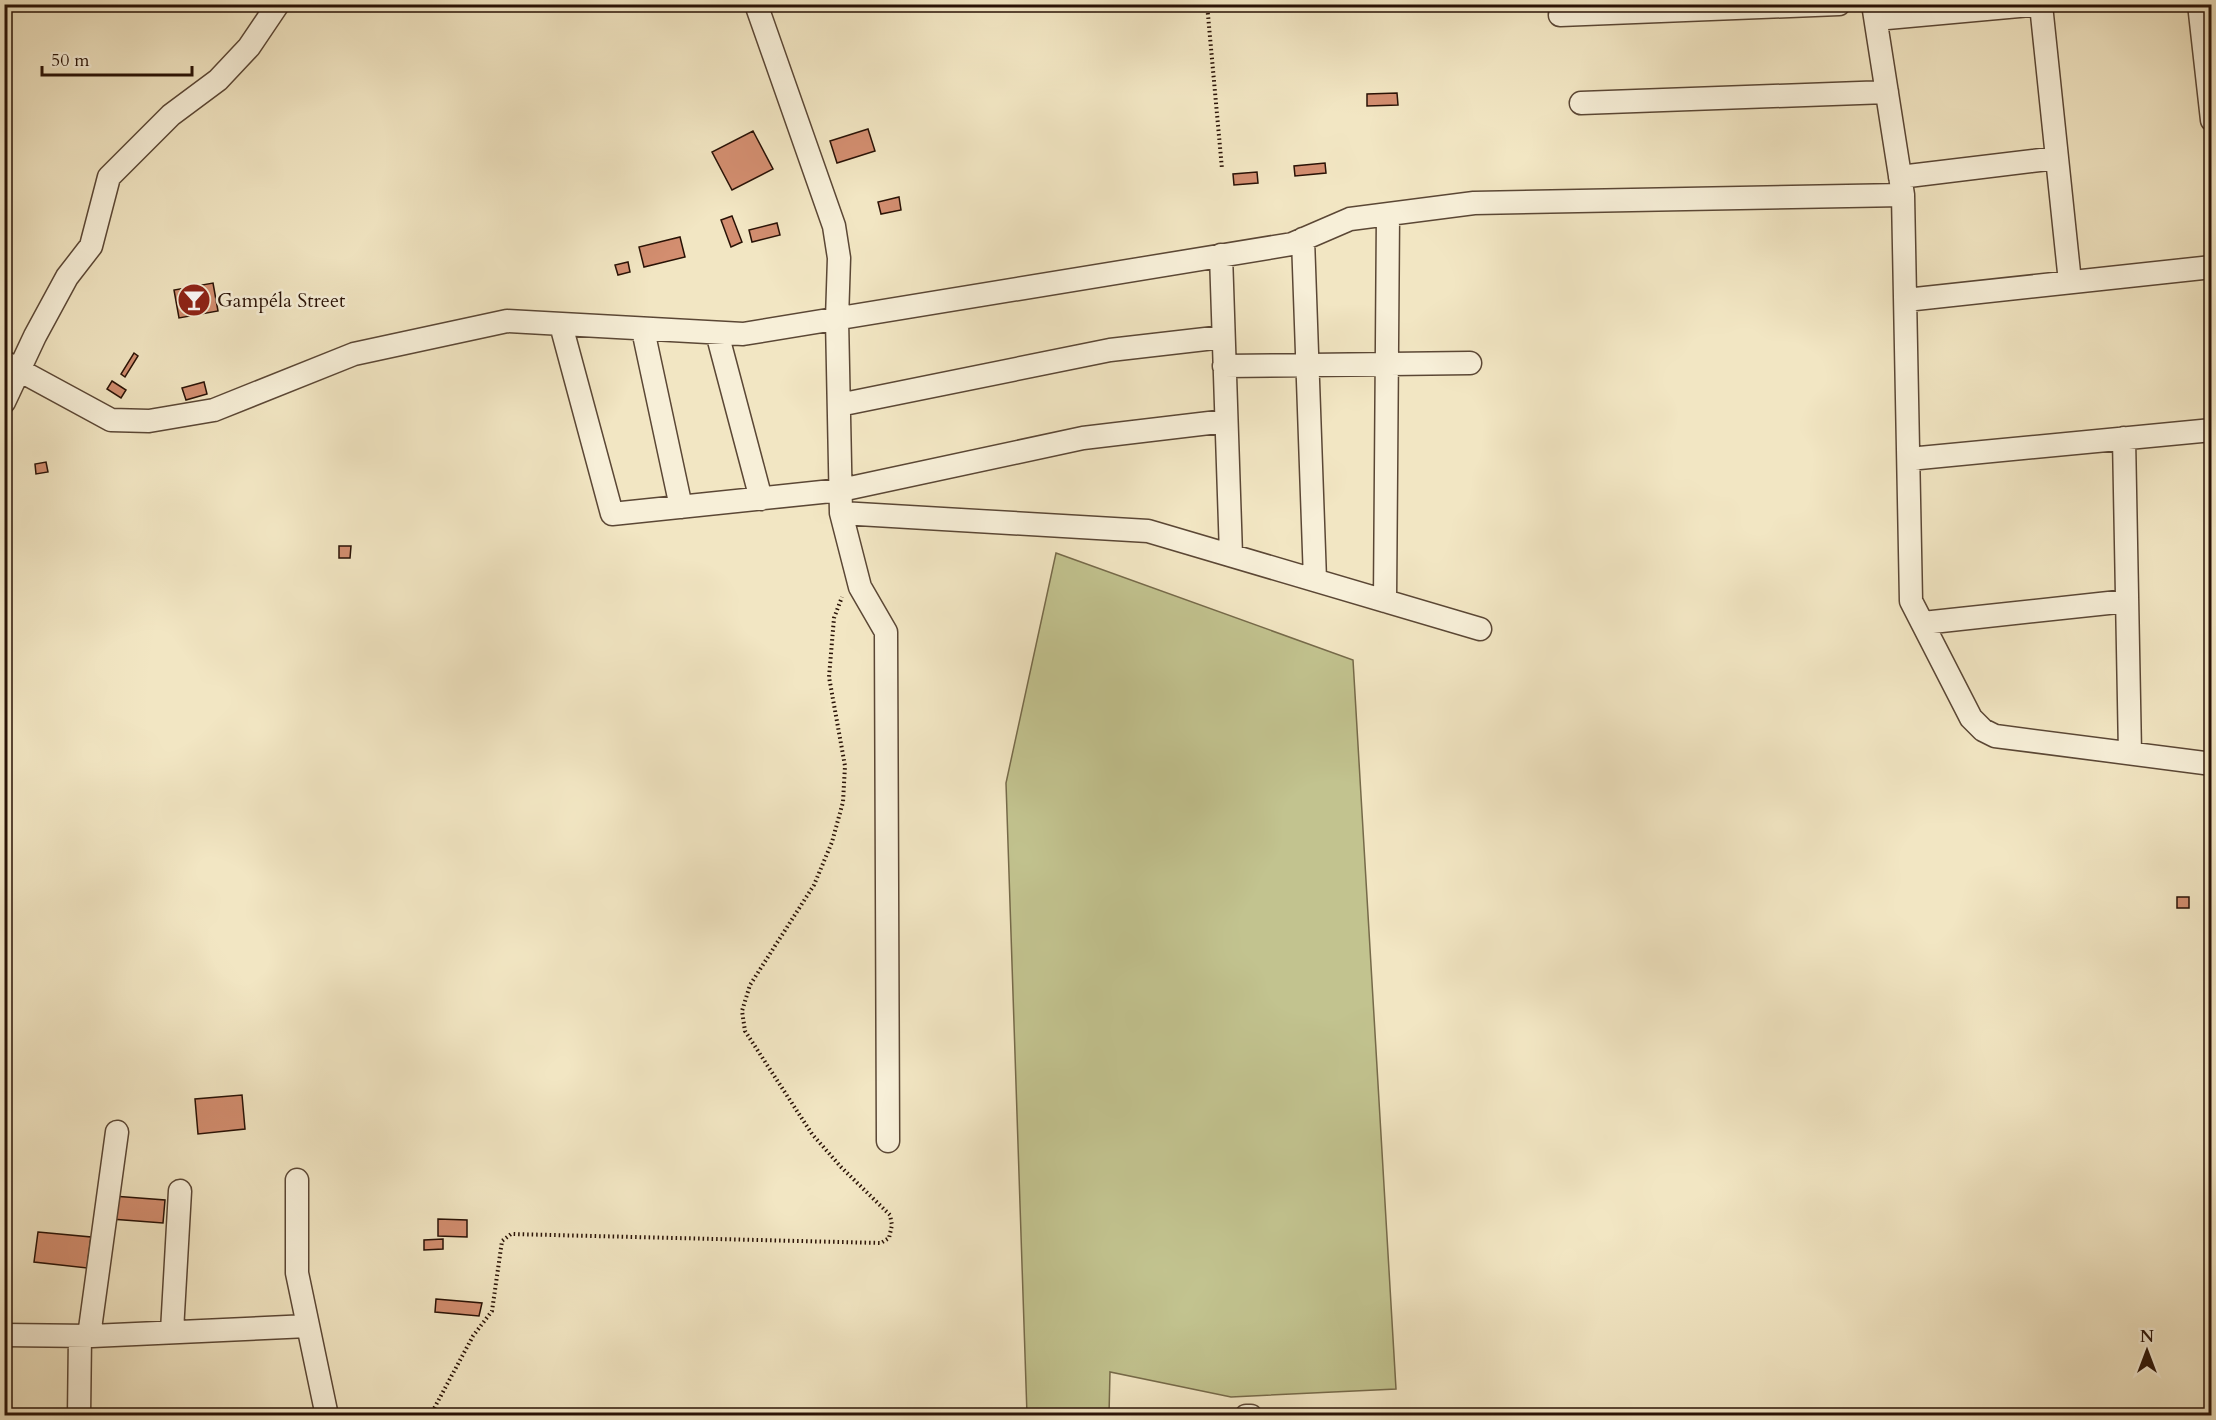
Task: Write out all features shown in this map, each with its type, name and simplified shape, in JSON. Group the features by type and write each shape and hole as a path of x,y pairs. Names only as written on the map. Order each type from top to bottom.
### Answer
{"street":[{"path":"4,402 12,367 35,336 67,278 91,246 109,177 171,115 218,80 249,47 278,4"},
{"path":"756,4 834,226 839,258 837,319 841,513 860,587 886,632 888,1141"},
{"path":"1560,15 1839,4"},
{"path":"2070,282 2041,4 1875,12 1902,186 1911,602 1971,718 1983,730 1995,736 2211,764"},
{"path":"2199,4 2211,120"},
{"path":"1581,103 1887,92"},
{"path":"12,367 111,420 150,421 214,410 354,354 507,321 743,334 1292,244 1350,219 1474,203 1902,186 2057,158"},
{"path":"1385,601 1388,214"},
{"path":"1304,239 1315,580"},
{"path":"1221,255 1231,555"},
{"path":"1906,300 2211,267"},
{"path":"561,325 612,514 841,490 1083,438 1226,421"},
{"path":"643,330 681,507"},
{"path":"717,333 761,499"},
{"path":"839,405 1110,350 1224,337"},
{"path":"1224,366 1470,363"},
{"path":"1909,459 2211,430"},
{"path":"2124,438 2130,753"},
{"path":"841,513 1148,531 1480,629"},
{"path":"1923,623 2127,602"},
{"path":"80,1416 85,1336 117,1132"},
{"path":"297,1180 297,1273 327,1416"},
{"path":"172,1331 180,1191"},
{"path":"4,1335 85,1336 308,1326"},
{"path":"1246,1416 1251,1416"}],"path":[{"path":"1207,4 1222,169"},
{"path":"430,1416 472,1336 492,1311 502,1241 511,1234 880,1243 889,1238 892,1225 890,1215 841,1167 812,1134 745,1031 742,1011 750,985 814,885 832,842 843,802 845,766 829,677 834,618 854,561"}],"green space":[{"path":"1056,553 1353,660 1396,1389 1231,1397 1110,1372 1109,1415 1027,1415 1006,783"}],"building":[{"path":"1397,93 1398,105 1367,106 1367,94"},
{"path":"868,129 875,151 837,163 830,141"},
{"path":"753,131 773,169 732,190 712,152"},
{"path":"1325,163 1326,173 1295,176 1294,166"},
{"path":"1257,172 1258,183 1234,185 1233,174"},
{"path":"899,197 901,210 881,214 878,202"},
{"path":"732,216 742,242 731,247 721,220"},
{"path":"777,223 780,235 752,242 749,230"},
{"path":"680,237 685,257 644,267 639,247"},
{"path":"628,262 630,272 618,275 615,265"},
{"path":"213,283 218,311 179,318 174,290"},
{"path":"134,353 138,356 125,377 121,374"},
{"path":"112,381 126,390 121,398 107,389"},
{"path":"204,382 207,394 186,400 182,388"},
{"path":"46,462 48,472 36,474 35,464"},
{"path":"339,546 351,546 350,558 339,558"},
{"path":"2177,897 2189,897 2189,908 2177,908"},
{"path":"242,1095 245,1129 198,1134 195,1099"},
{"path":"113,1196 165,1200 163,1223 111,1219"},
{"path":"438,1219 467,1220 467,1237 438,1236"},
{"path":"38,1232 91,1237 87,1268 34,1262"},
{"path":"443,1239 443,1249 424,1250 424,1240"},
{"path":"436,1299 482,1303 479,1316 435,1312"}],"place":[{"name":"Gampéla Street","path":"194,300"}]}
